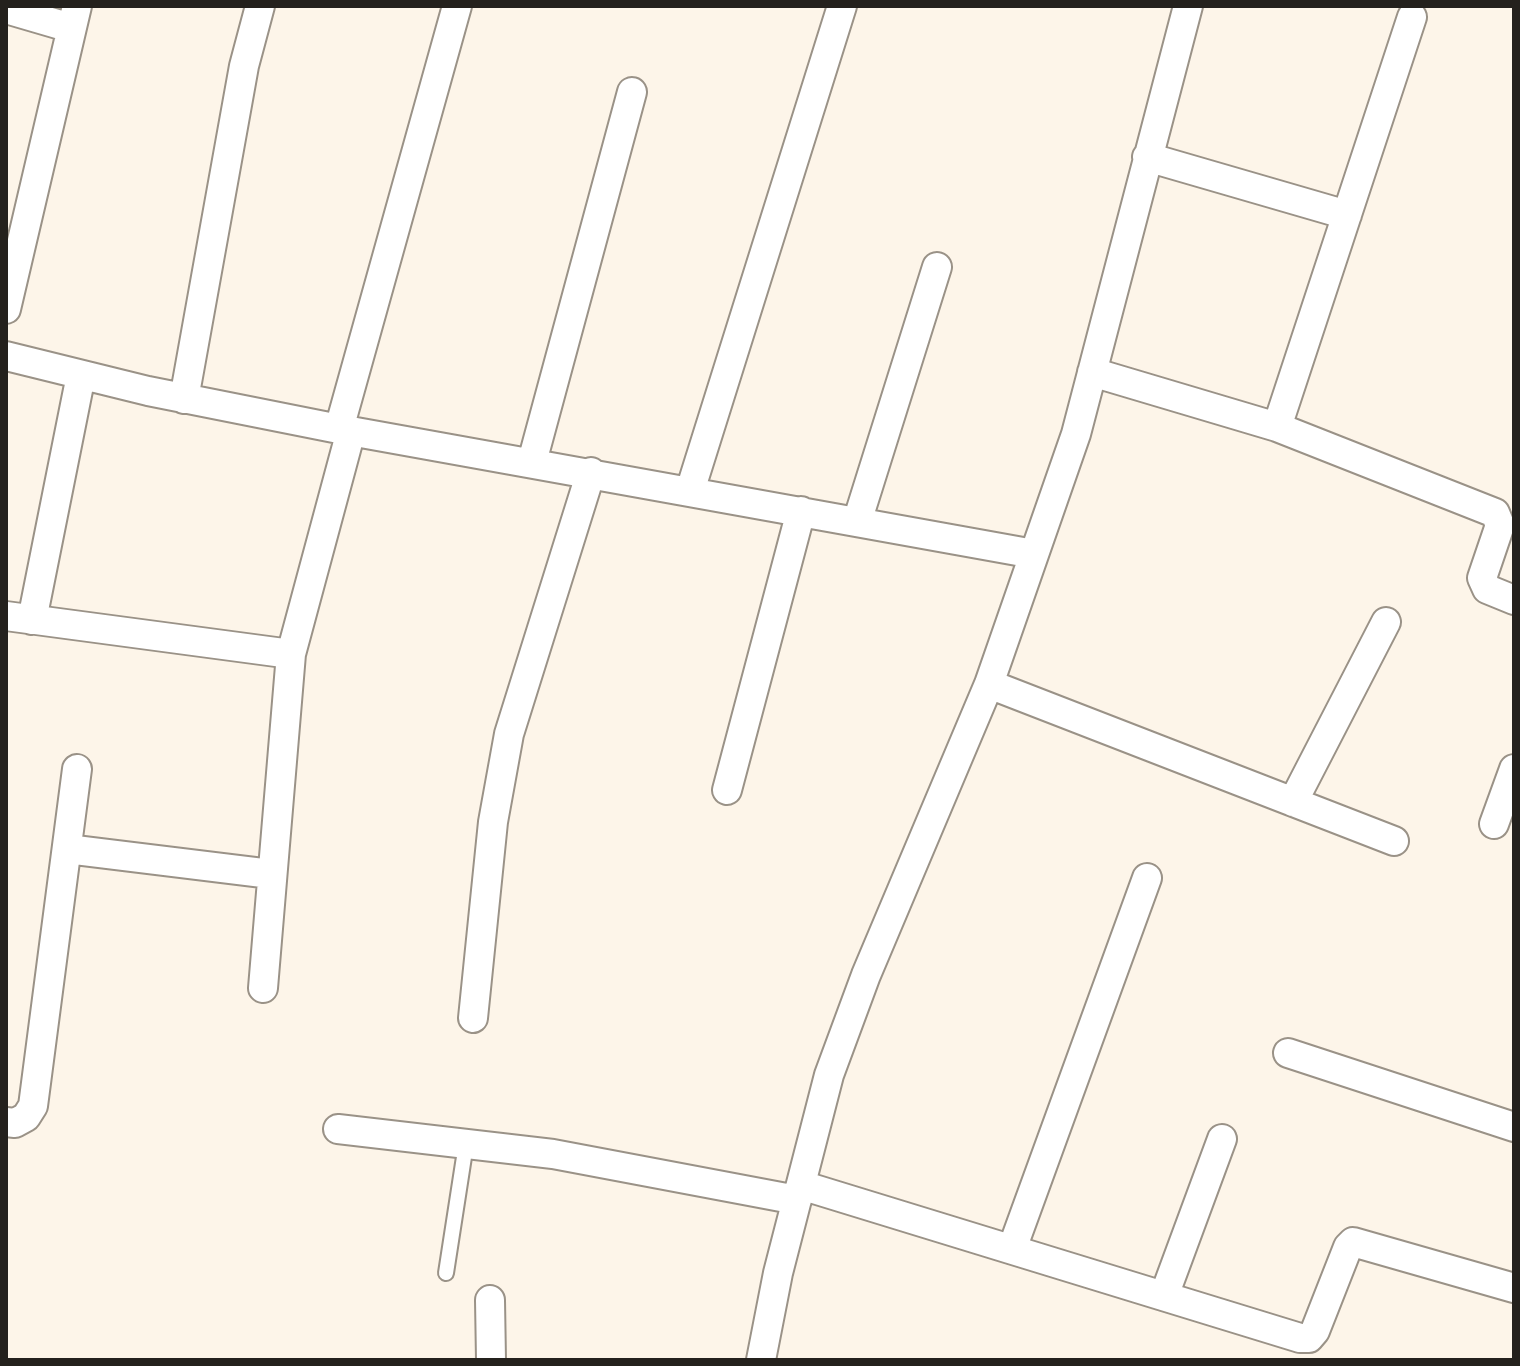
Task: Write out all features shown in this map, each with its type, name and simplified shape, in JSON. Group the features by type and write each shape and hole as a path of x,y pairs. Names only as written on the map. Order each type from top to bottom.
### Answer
{"street":[{"path":"184,399 244,66 260,6"},
{"path":"263,988 291,654 345,430 457,6"},
{"path":"690,491 842,6"},
{"path":"761,1360 829,1075 866,975 989,684 1076,434 1188,6"},
{"path":"6,9 74,17 6,309"},
{"path":"1277,427 1412,17"},
{"path":"532,462 632,92"},
{"path":"1147,157 1347,215"},
{"path":"857,522 937,267"},
{"path":"6,356 184,399 1034,554"},
{"path":"1092,372 1277,427 1495,513 1500,525 1482,578 1487,589 1514,600"},
{"path":"81,375 19,618 291,654"},
{"path":"473,1018 493,822 509,734 591,472"},
{"path":"727,790 801,511"},
{"path":"1293,802 1386,622"},
{"path":"989,684 1394,841"},
{"path":"6,1122 15,1123 26,1117 33,1106 77,769"},
{"path":"1494,824 1514,769"},
{"path":"67,849 271,874"},
{"path":"1012,1249 1147,878"},
{"path":"1288,1053 1513,1123"},
{"path":"338,1129 553,1154 799,1192 1012,1249 1164,1296 1304,1349 1315,1331 1348,1247 1353,1242 1514,1288"},
{"path":"1164,1296 1222,1139"},
{"path":"490,1300 491,1360"}],"lane":[{"path":"446,1273 466,1144"}]}
